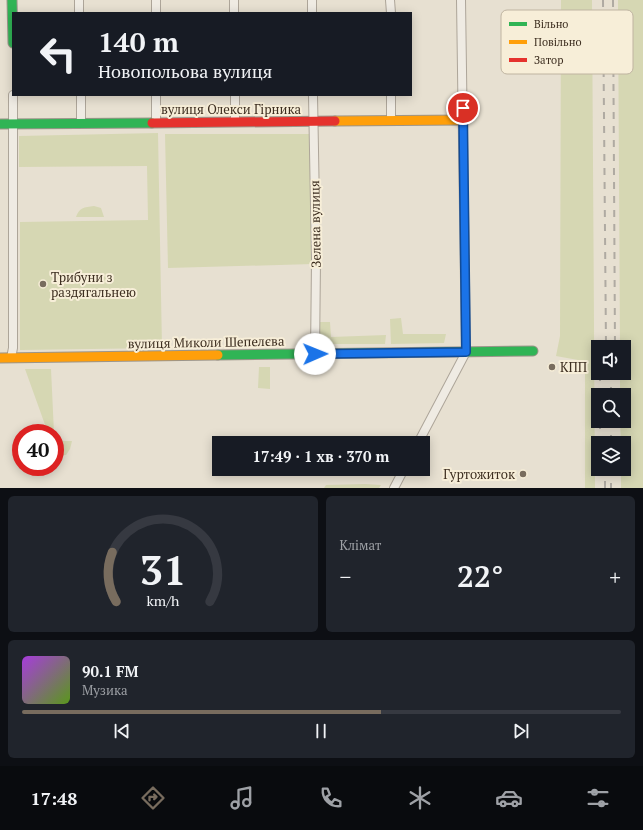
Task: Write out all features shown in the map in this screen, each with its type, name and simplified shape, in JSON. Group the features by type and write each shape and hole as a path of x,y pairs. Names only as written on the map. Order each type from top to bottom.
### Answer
{"street":[{"path":"12,0 12,12"},
{"path":"79,0 79,12"},
{"path":"156,0 156,12"},
{"path":"234,0 234,12"},
{"path":"312,0 312,12"},
{"path":"390,0 390,12"},
{"path":"422,436 466,352 461,0"},
{"path":"11,358 13,348 13,96"},
{"path":"80,96 81,123"},
{"path":"156,96 156,122"},
{"path":"235,96 235,122"},
{"name":"Зелена вулиця","path":"313,96 316,261 315,354"},
{"path":"391,96 391,121"},
{"name":"вулиця Олекси Гірника","path":"0,124 463,120"},
{"name":"вулиця Миколи Шепелєва","path":"0,358 533,351"},
{"path":"394,488 400,476"}],"green space":[{"path":"561,0 592,0 592,10 561,10"},
{"path":"618,0 643,0 643,488 621,488 621,476 631,476 631,436 621,436 620,428 631,428 631,388 620,388 620,380 631,380 631,340 620,340 618,74 633,74 633,10 618,10"},
{"path":"561,74 592,74 594,340 591,340 591,380 594,380 594,388 591,388 591,428 595,428 595,436 591,436 591,476 595,476 595,488 585,488 585,369 583,362 556,356 560,336"},
{"path":"158,133 162,348 20,350 20,222 148,220 147,166 19,167 19,136"},
{"path":"165,134 311,134 313,264 168,268"},
{"path":"94,206 101,208 104,217 76,217 82,208"},
{"path":"401,318 403,334 446,334 444,343 391,344 390,319"},
{"path":"319,322 330,322 331,337 386,335 385,344 319,344"},
{"path":"259,367 270,367 270,389 258,388"},
{"path":"25,369 51,369 54,424 45,424"},
{"path":"64,441 72,441 70,449 66,455 64,455"},
{"path":"326,485 381,485 379,488 324,488"}],"railway":[{"path":"603,0 603,10"},
{"path":"613,0 613,10"},
{"path":"604,74 606,340"},
{"path":"613,74 615,340"},
{"path":"600,380 600,388"},
{"path":"611,380 611,388"},
{"path":"600,428 600,436"},
{"path":"611,428 611,436"},
{"path":"605,476 605,488"},
{"path":"611,476 611,488"}],"traffic: fast":[{"path":"12,0 12,12"},
{"path":"0,124 152,123"},
{"path":"218,355 533,351"}],"traffic: slow":[{"path":"335,121 463,120"},
{"path":"0,358 218,355"}],"traffic: jam":[{"path":"152,123 335,121"}],"place":[{"name":"Трибуни з раздягальнею","path":"43,284"},
{"name":"КПП","path":"552,367"},
{"name":"Гуртожиток","path":"523,474"}],"route":[{"path":"315,354 466,352 463,108"}]}
